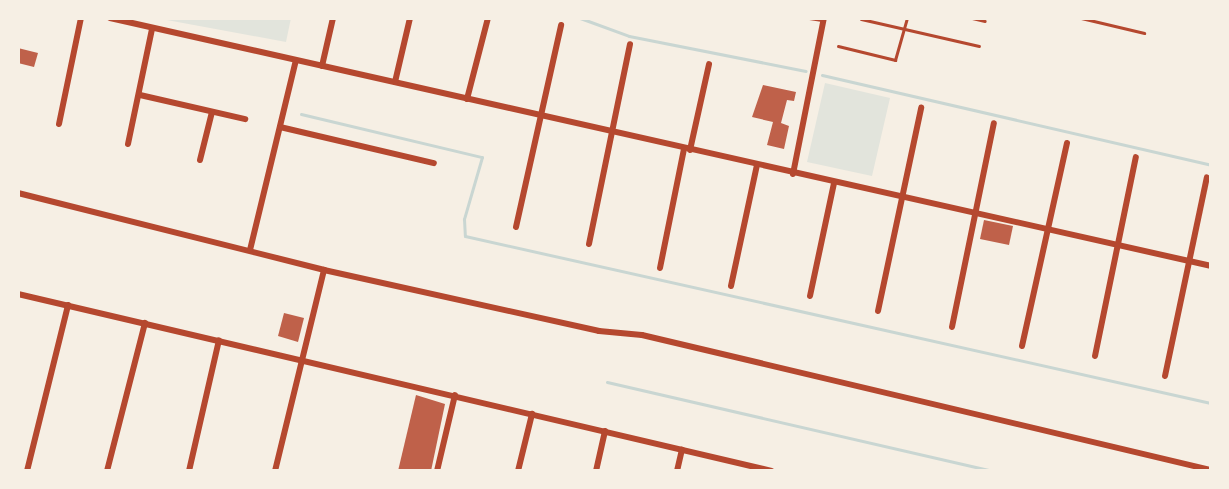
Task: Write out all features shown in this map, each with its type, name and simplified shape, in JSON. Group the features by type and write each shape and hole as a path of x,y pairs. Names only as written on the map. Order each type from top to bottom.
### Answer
{"street":[{"path":"59,124 81,18"},
{"path":"110,18 793,174 1211,266"},
{"path":"322,66 333,18"},
{"path":"395,82 410,18"},
{"path":"467,99 488,18"},
{"path":"793,174 824,19"},
{"path":"516,227 537,115 561,25"},
{"path":"128,144 152,29"},
{"path":"589,244 630,44"},
{"path":"250,250 296,60"},
{"path":"660,268 709,64"},
{"path":"140,95 245,119"},
{"path":"878,311 900,197 921,108"},
{"path":"200,160 212,112"},
{"path":"952,327 994,123"},
{"path":"280,128 434,163"},
{"path":"1022,346 1067,143"},
{"path":"1095,356 1136,157"},
{"path":"731,286 757,165"},
{"path":"1165,376 1207,177"},
{"path":"810,296 834,183"},
{"path":"18,193 324,270 599,331 642,335 1211,470"},
{"path":"275,471 324,270"},
{"path":"18,294 772,471"},
{"path":"27,471 68,305"},
{"path":"107,471 145,323"},
{"path":"189,471 219,340"},
{"path":"437,471 455,396"},
{"path":"518,471 532,414"},
{"path":"596,471 605,431"},
{"path":"677,471 682,450"}],"lane":[{"path":"809,18 824,19"},
{"path":"838,46 895,60 908,18"},
{"path":"972,18 985,21"},
{"path":"1081,18 1144,33"},
{"path":"861,19 979,46"}],"shaded area":[{"path":"156,18 291,18 286,42"},
{"path":"825,83 890,98 872,176 807,162"}],"building":[{"path":"18,48 38,53 34,67 18,63"},
{"path":"763,85 796,92 794,101 787,100 781,123 789,126 784,149 767,145 773,122 752,117"},
{"path":"984,220 1013,226 1009,245 980,239"},
{"path":"284,313 304,318 298,342 278,336"},
{"path":"416,395 445,404 431,471 398,471"}],"waterway":[{"path":"580,18 629,36 806,71"},
{"path":"822,75 1211,165"},
{"path":"301,114 482,157 464,219 465,236 1211,403"},
{"path":"607,382 993,471"}]}
